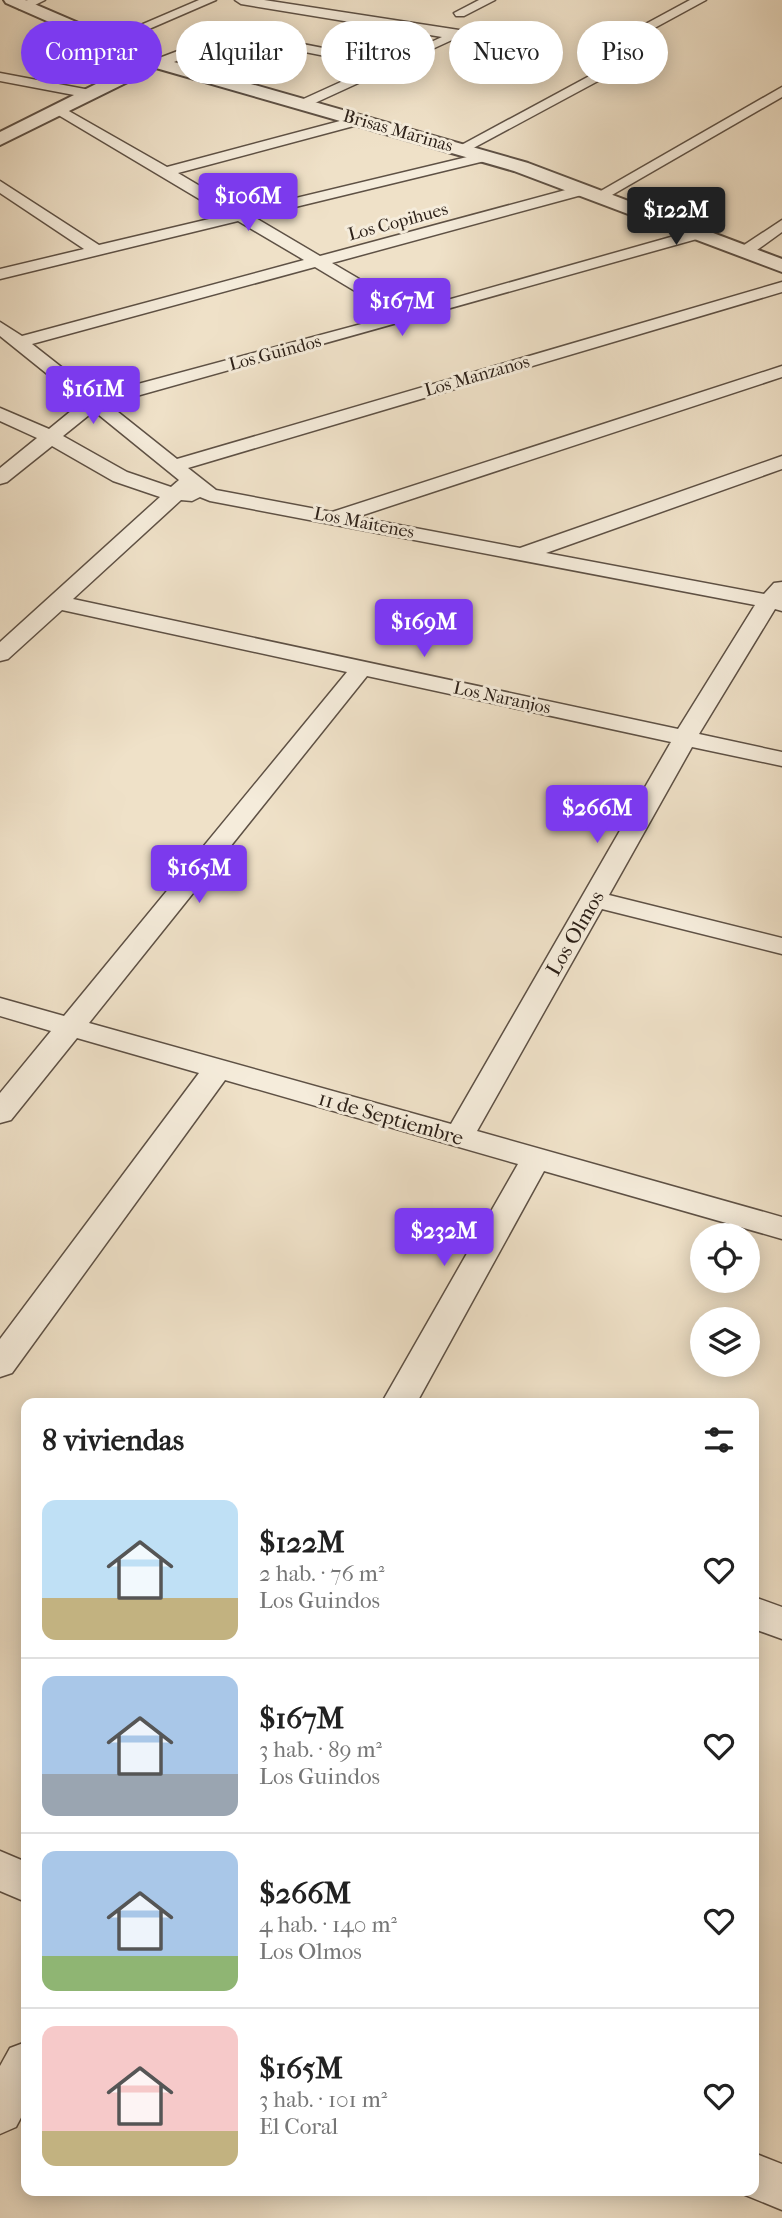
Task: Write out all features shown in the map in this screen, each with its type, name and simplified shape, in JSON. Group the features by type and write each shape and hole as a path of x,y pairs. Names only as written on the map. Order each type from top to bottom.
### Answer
{"street":[{"path":"157,21 210,0"},
{"path":"240,0 449,34"},
{"path":"460,13 489,0"},
{"path":"659,21 700,0"},
{"name":"Brisas Marinas","path":"25,2 65,21"},
{"path":"266,21 295,10"},
{"name":"Brisas Marinas","path":"162,64 488,156 782,266"},
{"path":"0,77 90,94"},
{"path":"0,139 112,84"},
{"path":"304,104 348,84"},
{"path":"461,149 582,84"},
{"path":"592,193 782,91"},
{"path":"60,110 410,316"},
{"path":"165,172 360,120"},
{"path":"0,274 488,156"},
{"path":"0,186 96,250"},
{"name":"Los Copihues","path":"19,342 592,193"},
{"path":"744,251 782,225"},
{"name":"Los Guindos","path":"94,402 410,316 698,233"},
{"name":"Los Manzanos","path":"173,466 782,287"},
{"path":"0,327 173,466 184,487 2,649"},
{"path":"335,517 782,370"},
{"path":"0,478 94,402"},
{"name":"Los Maitenes","path":"0,414 50,437 130,482 184,487 210,495 522,554 778,597"},
{"path":"522,554 782,462"},
{"name":"Los Olmos","path":"459,1137 685,738 778,597"},
{"name":"Los Naranjos","path":"57,602 782,759"},
{"path":"0,1113 362,668"},
{"path":"594,899 782,946"},
{"name":"11 de Septiembre","path":"0,1007 782,1228"},
{"path":"0,1364 217,1070"},
{"path":"401,1398 536,1159"},
{"path":"759,1615 782,1623"},
{"path":"0,1871 21,1880"},
{"path":"0,2111 21,2073"},
{"path":"759,2178 782,2187"}]}
